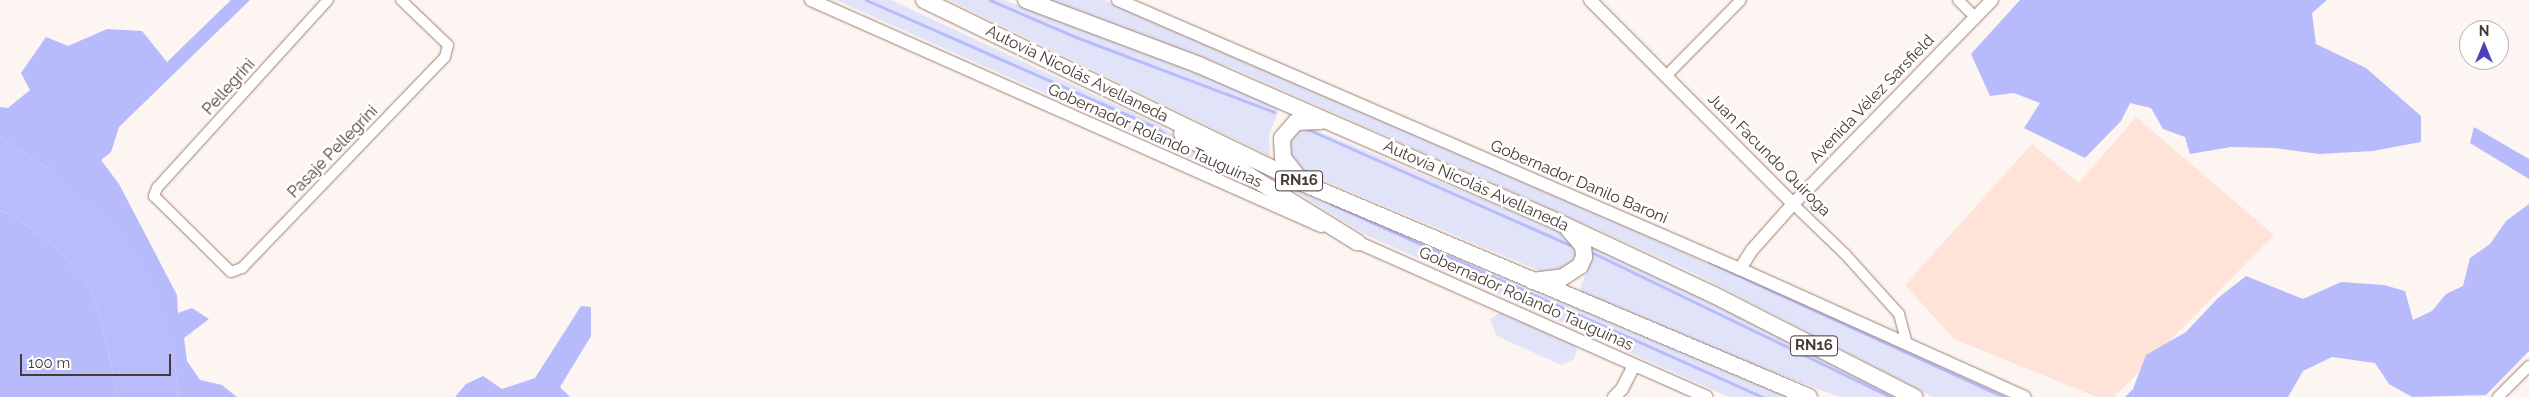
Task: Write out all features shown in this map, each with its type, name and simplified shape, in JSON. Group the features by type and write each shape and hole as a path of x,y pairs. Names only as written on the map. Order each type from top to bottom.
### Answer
{"highway":[{"name":"Autovía Nicolás Avellaneda","path":"924,0 1111,92 1305,184 1530,282 1809,397"},
{"name":"Autovía Nicolás Avellaneda","path":"1026,0 1200,65 1336,123 1560,223 1714,295 1914,397"},
{"path":"1111,92 1357,242"},
{"path":"1305,184 1283,158 1281,143 1284,133 1301,120 1336,123"},
{"path":"1530,282 1568,276 1583,261 1584,252 1580,239 1560,223"}],"street":[{"name":"Pellegrini","path":"231,272 154,196 157,188 328,0"},
{"name":"Pasaje Pellegrini","path":"231,272 242,268 445,57 448,45 401,0"},
{"name":"Gobernador Rolando Tauguinas","path":"811,0 1706,397"},
{"name":"Gobernador Danilo Baroni","path":"1118,0 1740,269 2025,397"},
{"name":"Juan Facundo Quiroga","path":"1590,0 1845,254 1899,314 1907,344"},
{"path":"1667,75 1741,0"},
{"path":"1958,0 1975,17"},
{"name":"Avenida Vélez Sarsfield","path":"1740,269 1752,250 1793,204 1992,0"},
{"path":"1614,397 1622,389 1634,365"},
{"path":"2498,397 2529,366"}],"shaded area":[{"path":"231,0 250,0 119,127 111,152 101,160 119,184 177,295 178,313 192,308 209,319 184,338 187,361 200,380 222,385 237,397 179,397 173,350 54,171 0,138 0,107 8,108 30,90 21,73 46,37 68,46 107,29 142,31 167,62"},
{"path":"836,0 891,0 1150,121 1322,217"},
{"path":"949,0 1004,0 1194,70 1279,109 1269,135 1270,156"},
{"path":"1048,0 1104,0 1635,231 2006,397 1933,397 1698,275 1601,231 1237,70"},
{"path":"2020,0 2327,0 2312,13 2316,44 2366,68 2421,116 2421,142 2373,151 2319,154 2275,148 2231,147 2190,154 2185,137 2163,129 2151,108 2130,103 2121,121 2085,158 2024,128 2040,103 2014,93 1990,96 1971,54"},
{"path":"2136,117 2274,235 2114,397 2097,397 1954,339 1905,285 2032,144 2079,183"},
{"path":"2474,127 2529,159 2529,179 2470,143"},
{"path":"1311,128 1560,232 1576,249 1576,260 1550,275 1296,169 1291,163 1287,141 1297,130"},
{"path":"0,138 54,171 118,231 151,276 173,350 179,397 118,397 103,328 89,286 61,252 19,219 0,210"},
{"path":"1254,166 1475,265 1788,397 1729,397 1366,235"},
{"path":"2529,204 2529,351 2486,395 2412,397 2389,384 2375,363 2332,357 2303,371 2288,397 2125,397 2133,389 2146,355 2186,332 2218,298 2246,276 2303,299 2341,282 2384,285 2405,291 2413,320 2432,311 2446,294 2463,286 2470,258 2490,244 2506,221"},
{"path":"0,210 19,219 61,252 89,286 103,328 118,397 0,397"},
{"path":"1587,244 1753,323 1896,397 1839,397 1718,351 1581,292 1581,286 1591,262"},
{"path":"581,306 591,307 591,336 560,387 570,397 455,397 466,384 483,376 502,389 535,378"},
{"path":"1501,311 1574,344 1577,350 1574,359 1561,365 1497,336 1490,320"}],"waterway":[{"path":"866,0 1157,128 1172,140"},
{"path":"990,0 1073,36 1274,112"},
{"path":"1307,129 1570,245"},
{"path":"1331,204 1763,397"},
{"path":"1593,253 1891,397"},
{"path":"1709,262 2004,397"}]}
